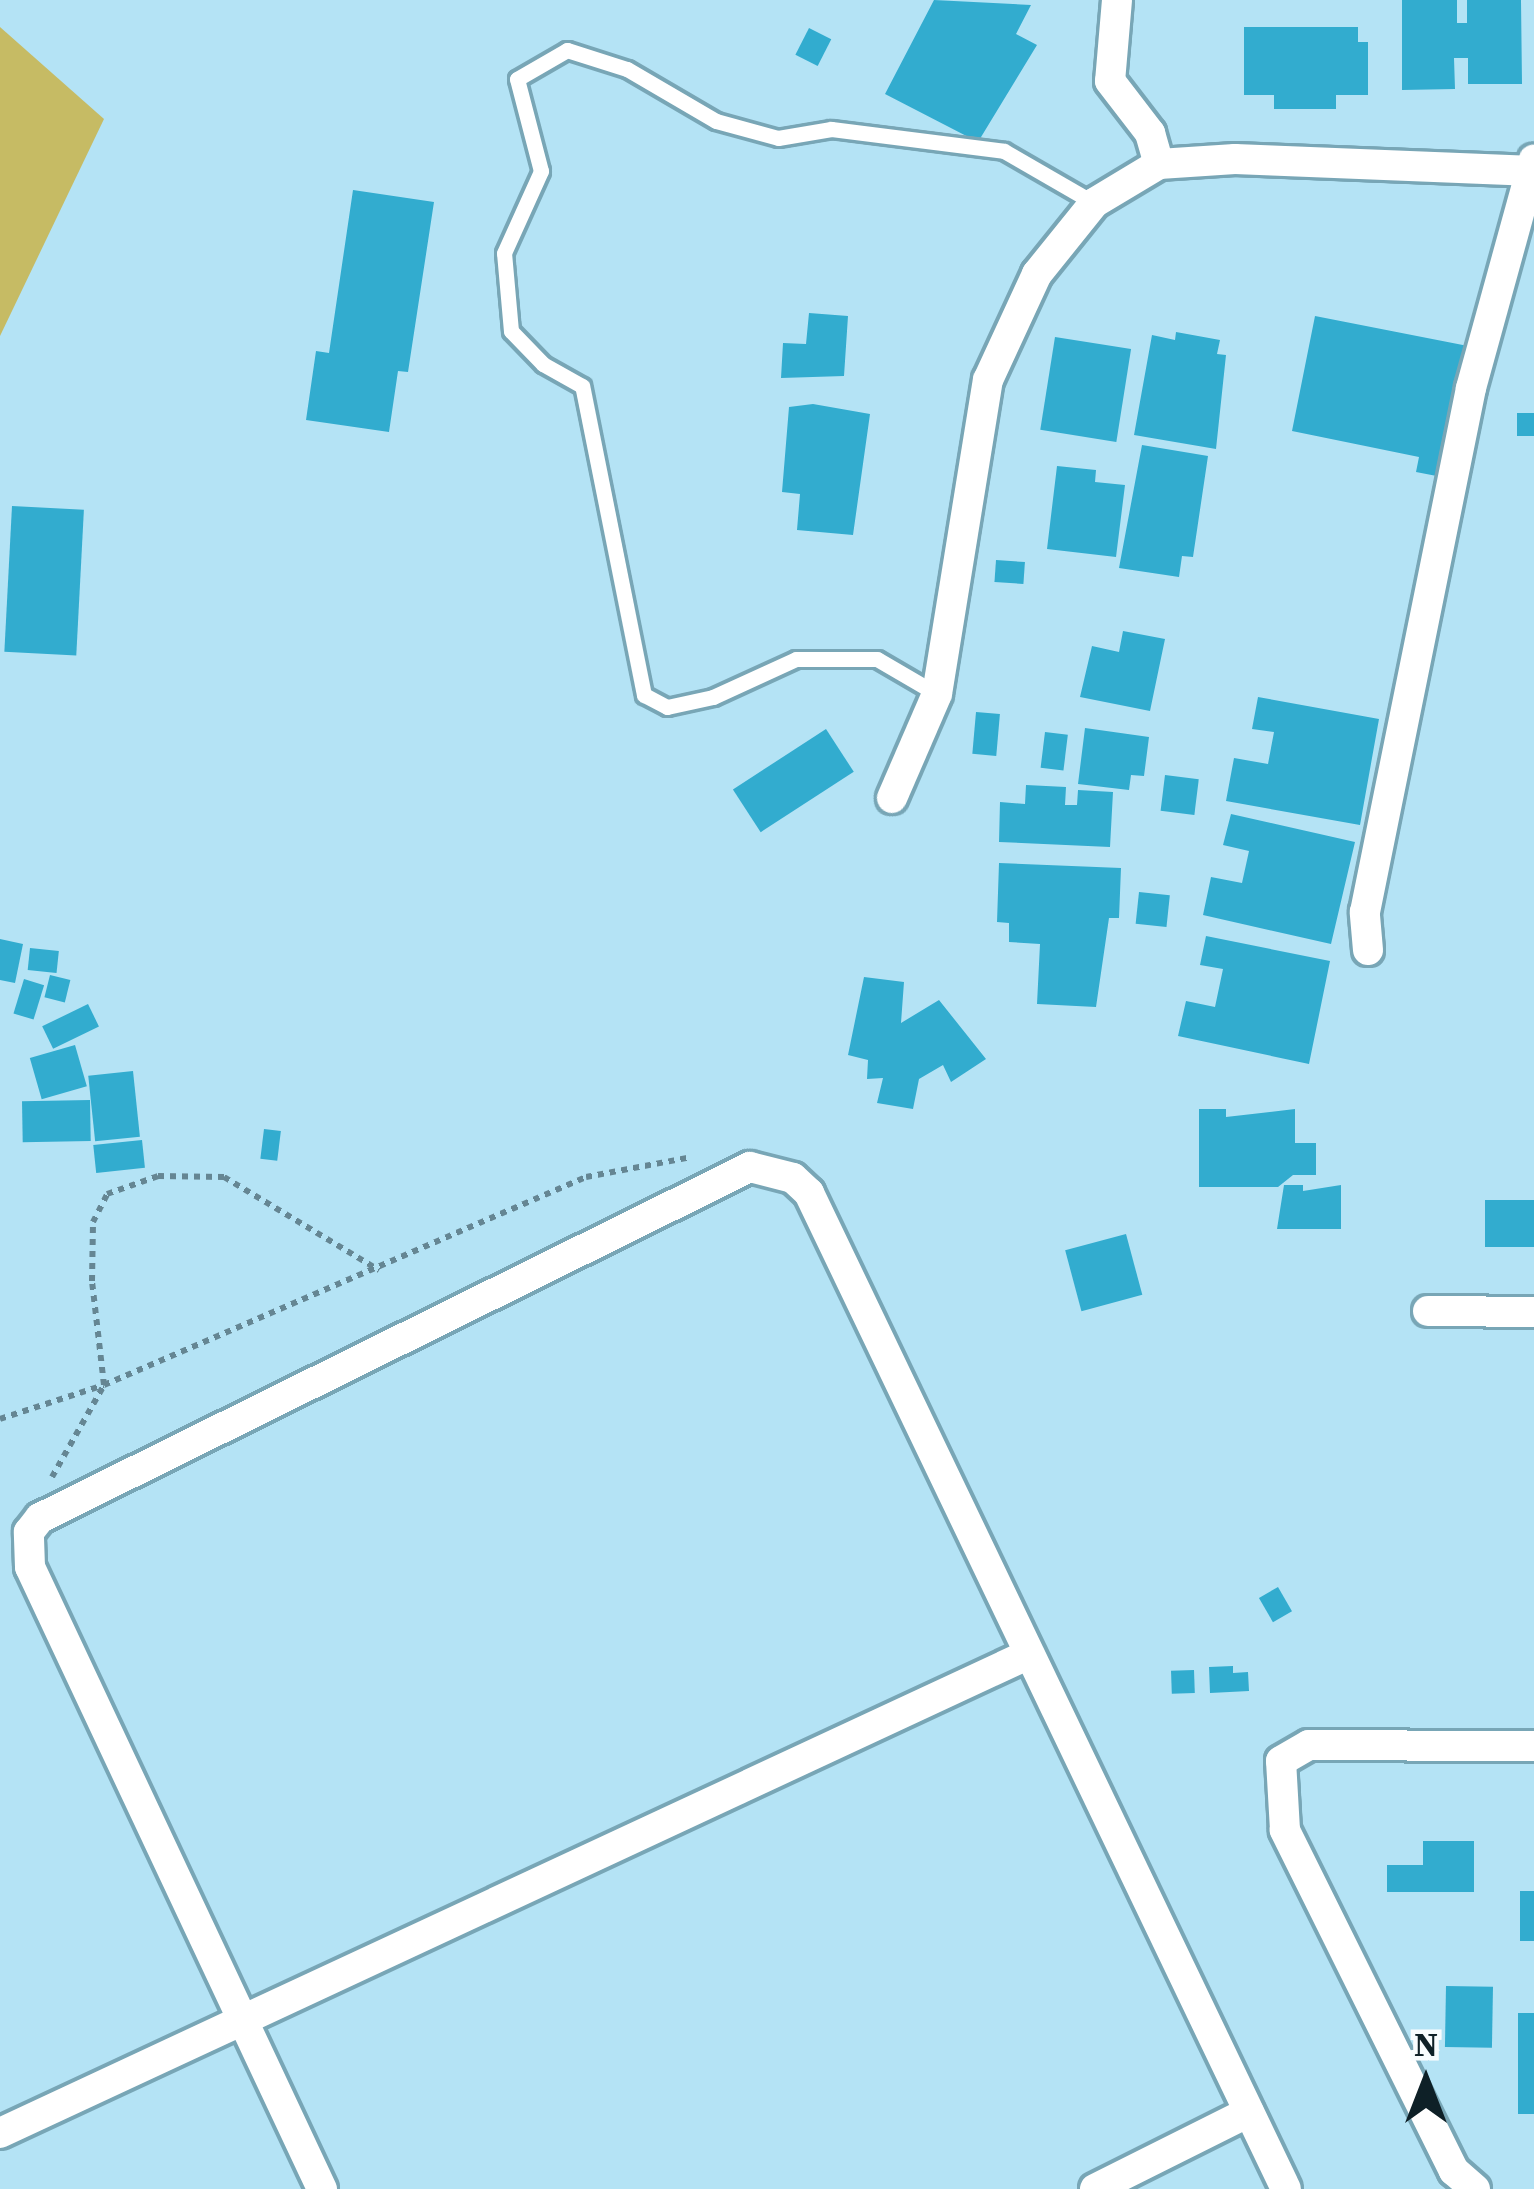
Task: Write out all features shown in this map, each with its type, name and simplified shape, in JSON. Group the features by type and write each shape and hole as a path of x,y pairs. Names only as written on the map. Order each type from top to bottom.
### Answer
{"street":[{"path":"1117,0 1110,82 1150,133 1159,164"},
{"path":"892,798 937,694 988,380 1037,274 1094,203 1159,164 1235,159 1533,171"},
{"path":"1368,950 1365,912 1471,388 1534,160"},
{"path":"322,2189 30,1567 26,1548 40,1518 750,1167 793,1178 809,1193 1286,2189"},
{"path":"1428,1311 1534,1312"},
{"path":"0,2132 1029,1654"},
{"path":"1475,2189 1454,2170 1285,1830 1281,1761 1309,1744 1534,1746"},
{"path":"1095,2189 1250,2112"}],"lane":[{"path":"937,694 877,659 796,659 713,698 668,707 644,695 582,386 543,364 511,331 504,253 541,171 517,79 567,50 627,69 716,121 778,138 831,128 1004,151 1094,203"}],"path":[{"path":"0,1419 104,1385 586,1177 698,1156 750,1167"},
{"path":"40,1518 56,1465 104,1385 92,1262 93,1222 106,1194 158,1176 224,1177 379,1270"}],"shaded area":[{"path":"0,27 104,119 0,336"}],"building":[{"path":"934,0 1031,5 1016,34 1037,45 978,142 885,94"},
{"path":"1402,0 1457,0 1457,23 1467,23 1467,0 1521,0 1522,84 1468,84 1468,58 1454,58 1455,89 1402,90"},
{"path":"1244,27 1358,27 1358,42 1368,42 1368,95 1336,95 1336,109 1274,109 1274,95 1244,95"},
{"path":"809,28 831,39 818,66 795,55"},
{"path":"353,190 434,202 408,372 398,371 389,432 306,420 316,351 329,353"},
{"path":"809,313 848,316 844,376 781,378 783,343 806,344"},
{"path":"1315,316 1473,347 1447,478 1416,472 1419,457 1292,431"},
{"path":"1176,332 1220,340 1217,354 1226,355 1216,449 1134,435 1152,335 1175,340"},
{"path":"1055,337 1131,349 1116,442 1040,430"},
{"path":"813,404 870,414 853,535 797,530 800,494 782,492 789,407"},
{"path":"1517,413 1534,413 1534,436 1517,436"},
{"path":"1142,445 1208,456 1193,557 1182,556 1179,577 1119,568"},
{"path":"1057,466 1096,470 1095,482 1125,485 1116,557 1047,549"},
{"path":"12,506 84,510 76,656 4,652"},
{"path":"996,560 1025,562 1023,584 994,582"},
{"path":"1123,631 1165,639 1150,711 1080,697 1092,646 1119,652"},
{"path":"1258,697 1379,719 1360,825 1226,801 1234,758 1268,764 1274,732 1252,729"},
{"path":"976,712 1000,714 996,756 972,754"},
{"path":"1085,728 1149,737 1144,776 1131,775 1129,790 1078,784"},
{"path":"826,729 854,772 761,832 733,789"},
{"path":"1045,732 1068,735 1063,771 1041,768"},
{"path":"1165,775 1199,779 1194,815 1161,811"},
{"path":"1026,785 1066,787 1065,805 1077,805 1078,790 1113,792 1110,847 999,842 1000,802 1025,804"},
{"path":"1231,814 1355,842 1331,944 1203,915 1211,877 1242,883 1249,851 1223,845"},
{"path":"999,863 1121,868 1119,918 1109,918 1096,1007 1037,1004 1040,944 1009,942 1009,923 997,922"},
{"path":"1139,892 1170,895 1166,927 1136,924"},
{"path":"1206,936 1330,961 1309,1064 1178,1036 1186,1001 1215,1007 1223,969 1200,965"},
{"path":"0,939 23,944 15,983 0,980"},
{"path":"30,948 59,951 57,973 28,970"},
{"path":"50,975 70,980 65,1002 44,997"},
{"path":"864,977 904,982 901,1023 939,1000 986,1059 951,1082 943,1065 919,1079 913,1109 877,1103 883,1078 867,1079 868,1060 848,1055"},
{"path":"24,979 44,985 34,1020 13,1013"},
{"path":"88,1004 99,1026 53,1049 42,1026"},
{"path":"75,1045 87,1086 42,1099 30,1058"},
{"path":"133,1071 140,1137 95,1141 88,1076"},
{"path":"90,1100 91,1141 23,1142 22,1101"},
{"path":"1199,1109 1226,1109 1226,1117 1295,1109 1295,1143 1316,1143 1316,1175 1293,1175 1278,1187 1199,1187"},
{"path":"264,1129 281,1131 277,1161 260,1159"},
{"path":"142,1140 145,1168 96,1173 93,1145"},
{"path":"1284,1185 1303,1185 1303,1191 1341,1185 1341,1229 1277,1229"},
{"path":"1485,1200 1534,1200 1534,1247 1485,1247"},
{"path":"1126,1234 1142,1295 1081,1311 1065,1250"},
{"path":"1278,1587 1292,1611 1273,1622 1259,1598"},
{"path":"1233,1666 1233,1673 1248,1672 1249,1691 1210,1693 1209,1667"},
{"path":"1194,1670 1195,1693 1172,1694 1171,1671"},
{"path":"1423,1841 1474,1841 1474,1892 1387,1892 1387,1865 1423,1865"},
{"path":"1520,1891 1534,1891 1534,1941 1520,1941"},
{"path":"1446,1986 1493,1987 1492,2048 1445,2047"},
{"path":"1518,2013 1534,2013 1534,2114 1518,2114"}]}
